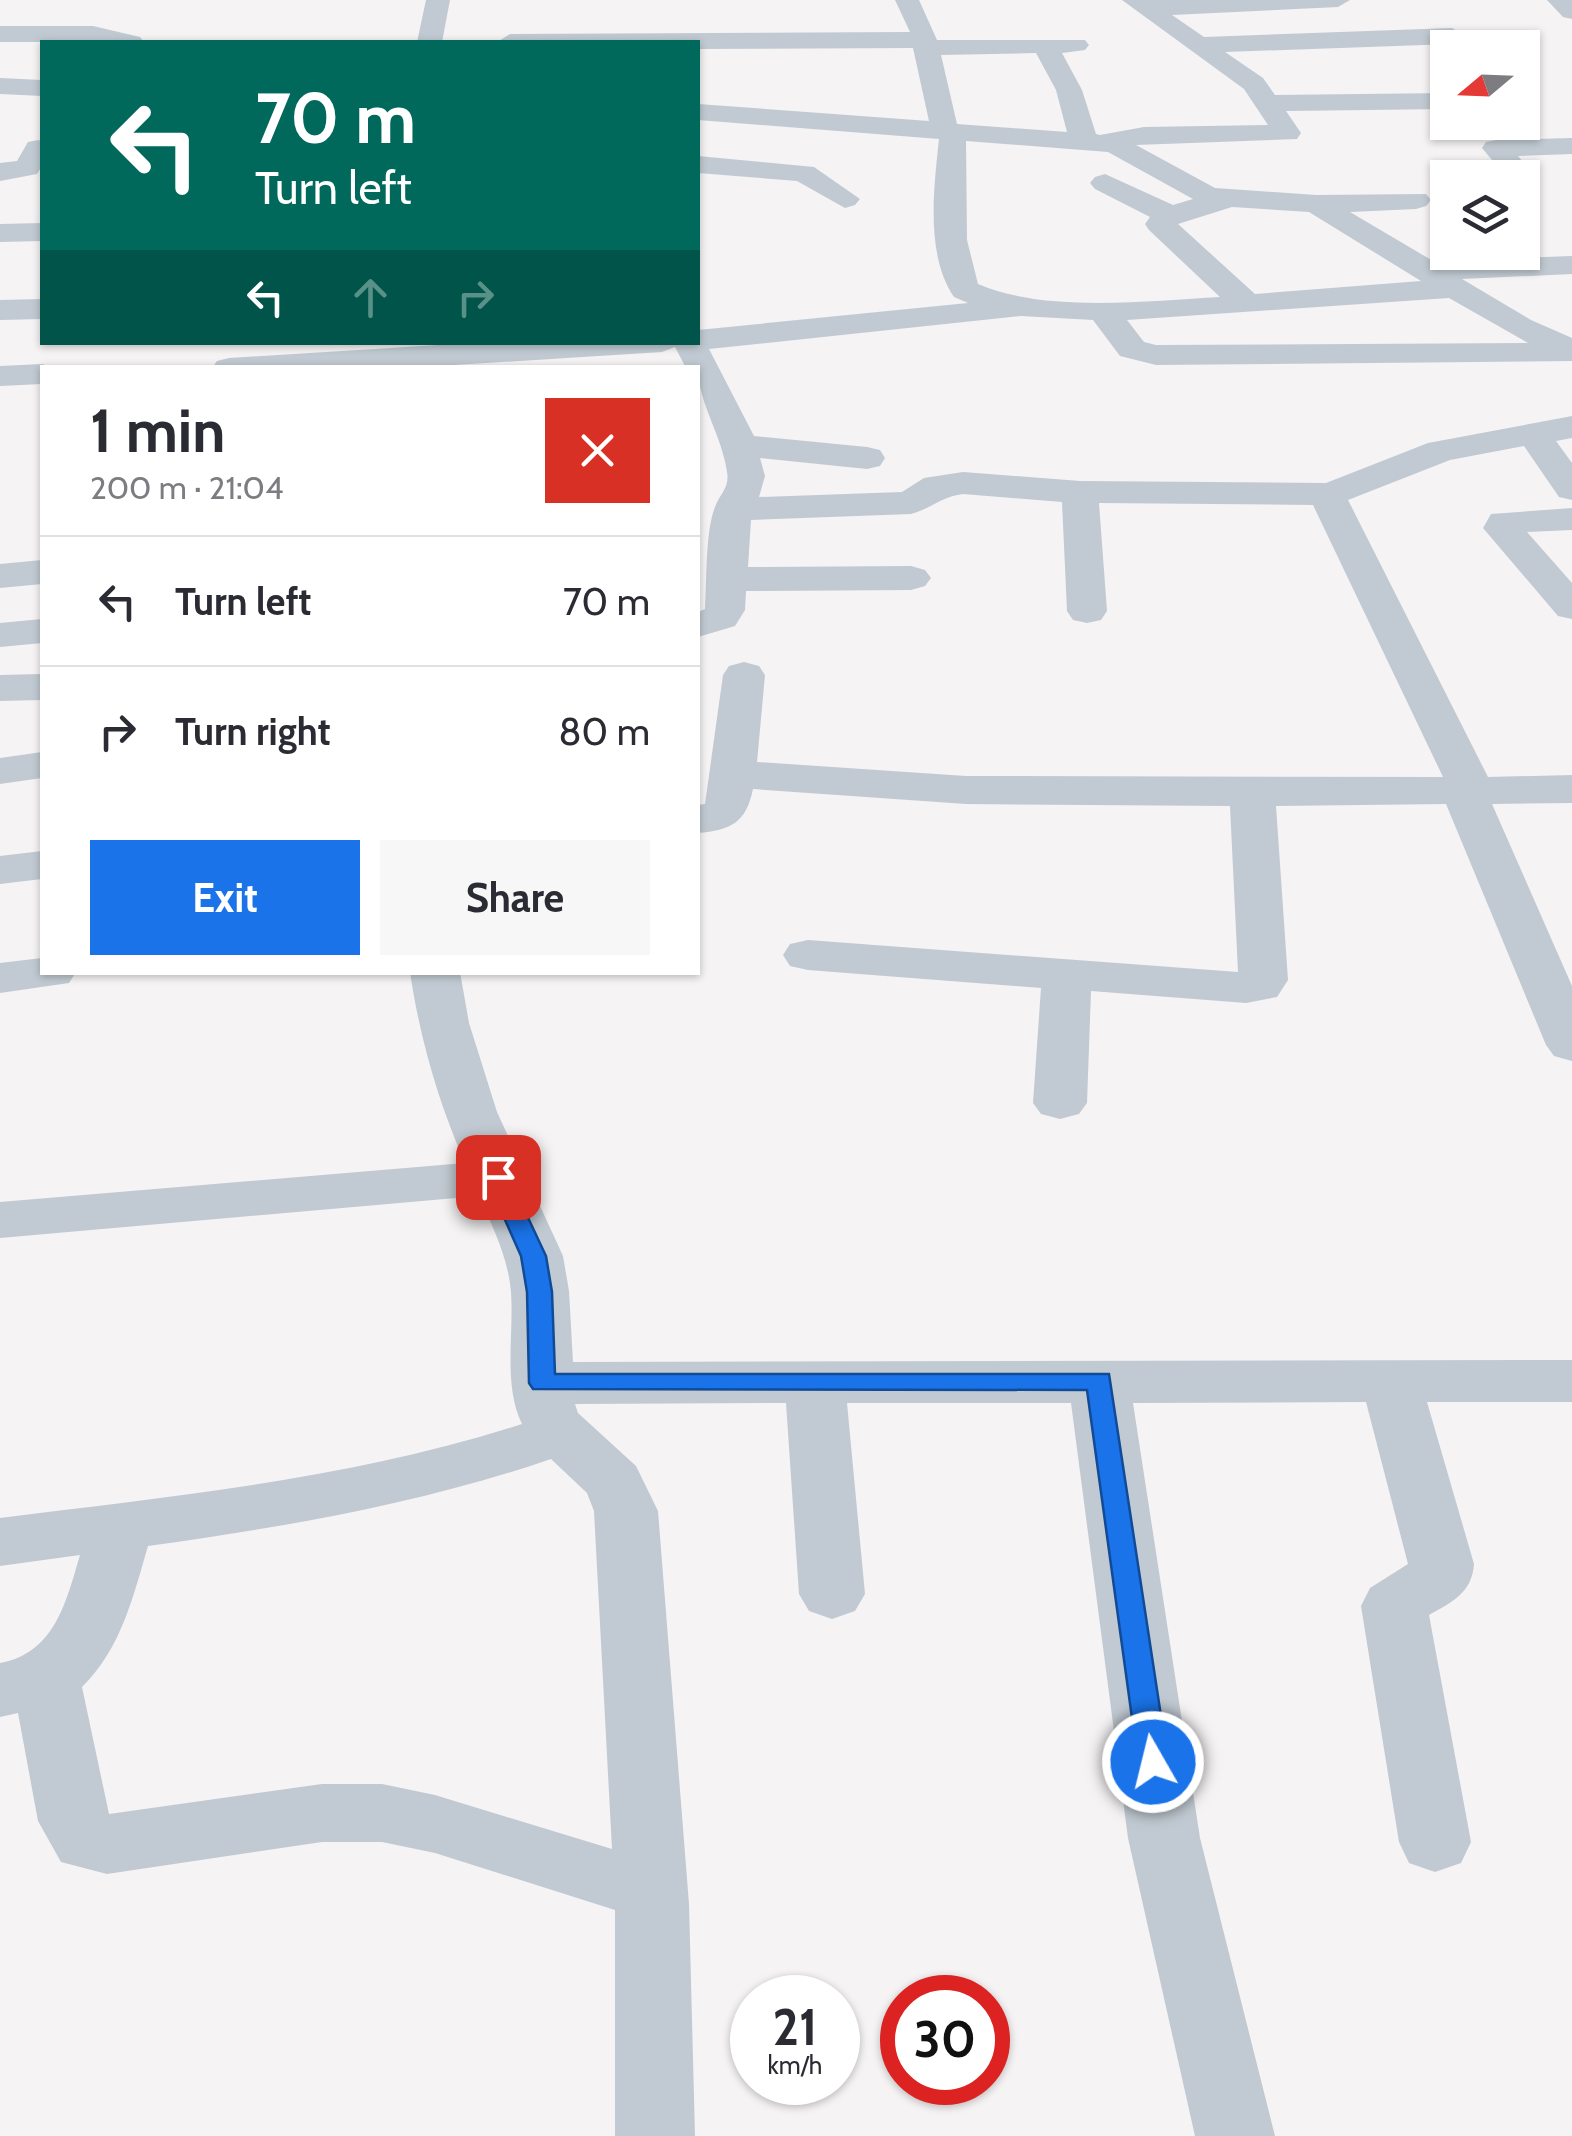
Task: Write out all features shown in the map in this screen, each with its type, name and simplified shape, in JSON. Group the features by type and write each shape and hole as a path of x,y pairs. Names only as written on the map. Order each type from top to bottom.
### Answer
{"street":[{"path":"430,40 438,0"},
{"path":"907,0 925,44 949,133 956,278 968,294 1018,308"},
{"path":"1139,4 1338,0"},
{"path":"1559,0 1572,12"},
{"path":"1093,142 1144,135 1287,133 1254,84 1139,4"},
{"path":"1439,10 1449,30"},
{"path":"0,34 94,34 122,40"},
{"path":"1196,45 1430,42"},
{"path":"700,43 1076,45"},
{"path":"1045,46 1093,142"},
{"path":"3,89 40,88"},
{"path":"1266,103 1430,100"},
{"path":"700,112 1122,146 1196,192 1226,199 1316,204 1416,200"},
{"path":"1536,140 1541,146"},
{"path":"1507,160 1496,148 1572,146"},
{"path":"0,148 40,148"},
{"path":"0,172 27,168 40,148"},
{"path":"700,165 804,173 845,198"},
{"path":"949,172 983,173"},
{"path":"1104,183 1170,215"},
{"path":"1226,199 1170,215 1161,220 1162,229 1244,302"},
{"path":"1316,204 1520,327 1572,351"},
{"path":"0,233 40,232"},
{"path":"700,340 1018,308 1104,312 1244,302 1572,265"},
{"path":"0,310 40,308"},
{"path":"1104,312 1132,349 1156,356 1572,351"},
{"path":"258,365 584,345"},
{"path":"691,345 733,422 747,476 745,489 733,509 721,618 700,624"},
{"path":"0,376 40,374"},
{"path":"733,509 911,502 947,483 1080,492 1326,494 1353,488 1441,450 1572,427"},
{"path":"1533,434 1572,489"},
{"path":"739,445 867,458"},
{"path":"1080,492 1086,611"},
{"path":"1326,494 1467,790 1572,1046"},
{"path":"1572,519 1516,520 1504,522 1502,528 1572,608"},
{"path":"0,576 40,572"},
{"path":"728,579 910,578"},
{"path":"0,635 40,631"},
{"path":"700,819 716,817 726,810 734,774 744,676"},
{"path":"0,688 40,688"},
{"path":"0,771 40,765"},
{"path":"734,774 966,790 1252,793 1572,789"},
{"path":"808,955 1259,986 1263,980 1252,793"},
{"path":"0,870 40,865"},
{"path":"0,978 40,973"},
{"path":"1060,1102 1067,974"},
{"path":"435,975 443,1022 470,1112 534,1256 552,1408 614,1482 626,1510 650,1884 655,2136"},
{"path":"0,1220 498,1177"},
{"path":"1099,1381 1164,1838 1235,2136"},
{"path":"1390,1381 1441,1564 1440,1577 1426,1590 1408,1594 1394,1606 1436,1842"},
{"path":"0,1542 271,1506 415,1479 489,1460 552,1408 815,1382 1572,1381"},
{"path":"815,1382 832,1594"},
{"path":"121,1526 87,1633 65,1666 23,1686 74,1821 87,1841 107,1844 322,1813 382,1813 434,1824 603,1878 650,1884"}],"route":[{"path":"498,1177 534,1256 540,1292 542,1383 1099,1381 1153,1762"}]}
